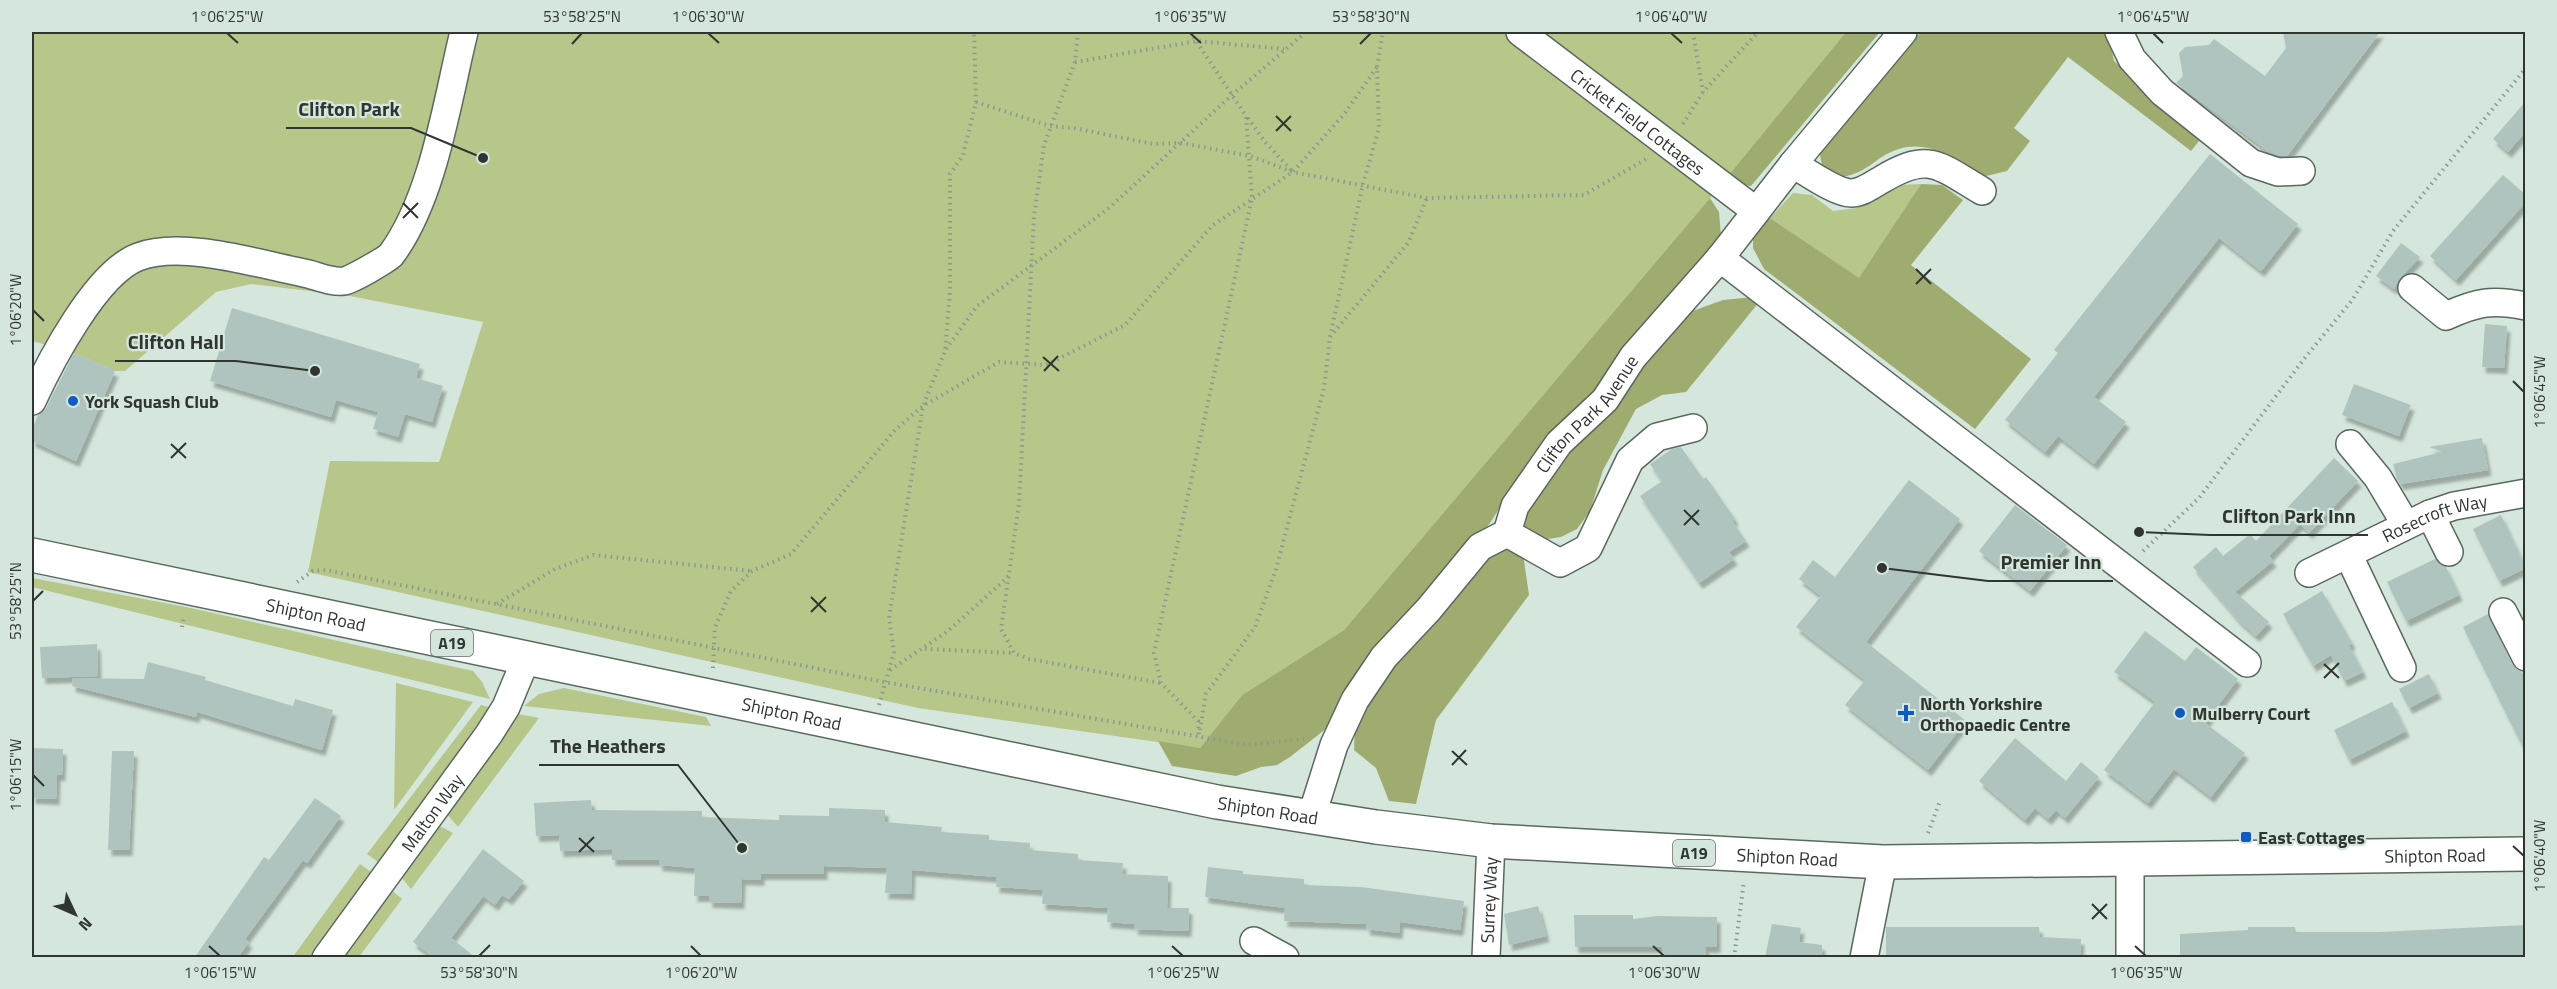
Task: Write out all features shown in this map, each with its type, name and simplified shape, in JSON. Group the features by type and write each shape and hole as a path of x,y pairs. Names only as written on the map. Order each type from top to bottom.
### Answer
{"main road":[{"name":"Shipton Road","path":"32,555 1217,801 1311,818 1491,841 1883,862 2526,855"}],"street":[{"path":"32,401 58,348 86,307 111,278 137,258 165,251 201,254 344,281 390,257 423,196 464,32"},
{"name":"Cricket Field Cottages","path":"1520,32 1756,211"},
{"name":"Clifton Park Avenue","path":"1507,533 1515,506 1559,443 1605,400 1633,357 1720,258 1793,164 1904,32"},
{"path":"2119,32 2132,59 2162,92 2251,163 2278,172 2301,171"},
{"path":"1793,164 1840,190 1851,193 1867,189 1904,166 1919,163 1939,166 1982,191"},
{"path":"1720,258 2247,663"},
{"path":"2412,288 2446,316 2471,305 2491,301 2526,306"},
{"path":"1311,818 1334,745 1355,700 1384,657 1429,609 1480,547 1507,533 1560,563 1588,548 1630,460 1657,437 1693,428"},
{"path":"2350,444 2378,478 2449,552"},
{"name":"Rosecroft Way","path":"2309,573 2349,556 2418,519 2454,506 2526,493"},
{"path":"2349,556 2402,668"},
{"path":"2504,612 2526,657"},
{"name":"Malton Way","path":"326,957 489,734 506,707 526,659"},
{"name":"Surrey Way","path":"1486,957 1491,841"},
{"path":"2130,860 2130,957"},
{"path":"1864,957 1883,862"},
{"path":"1254,940 1285,957"}],"path":[{"path":"945,351 950,291 950,174 963,155 976,102 974,32"},
{"path":"1014,653 1001,629 1019,504 1034,217 1044,145 1075,62 1078,32"},
{"path":"1190,32 1265,142 1293,172"},
{"path":"874,729 884,682 890,670 894,652 889,618 923,406 945,351 977,306 1109,208 1233,94 1306,32"},
{"path":"1199,736 1206,694 1255,627 1276,569 1324,388 1330,337 1363,184 1379,128 1377,67 1383,32"},
{"path":"1693,32 1703,92"},
{"path":"976,102 1050,126 1074,128 1153,144 1181,143 1250,156 1293,172 1426,198 1584,195 1669,146 1703,92 1758,32"},
{"path":"1075,62 1197,41 1285,49"},
{"path":"714,695 712,648 716,627 731,591 752,571 791,554 895,430 923,406 999,362 1046,364 1125,325 1213,225 1293,172 1345,113 1377,67"},
{"path":"2124,570 2199,498 2304,359 2353,299 2393,231 2526,68"},
{"path":"1199,736 1198,721 1161,683 1154,654 1252,198 1246,116"},
{"path":"1330,337 1408,243 1426,198"},
{"path":"497,604 555,569 593,555 752,571"},
{"path":"263,603 313,572 326,570 884,682 1247,745 1306,739"},
{"path":"890,670 924,649 1009,575"},
{"path":"924,649 1014,653 1029,659 1161,683"},
{"path":"1734,957 1747,853"}],"green space":[{"path":"32,32 1846,32 1710,198 1344,630 1242,695 1200,748 918,708 308,572 330,461 439,462 483,322 350,296 251,284 216,292 125,371 115,371 67,350 32,341"},
{"path":"1846,32 1880,32 1751,186 1740,185 1728,176"},
{"path":"1921,32 2108,32 2114,61 2203,136 2191,151 2068,57 2014,128 2030,141 2007,171 1982,177 1952,157 1919,147 1896,150 1859,172 1842,177 1822,165 1819,150"},
{"path":"1921,184 1859,279 1770,218 1793,193 1812,195 1833,211 1857,208 1899,185"},
{"path":"1921,184 1942,185 1963,200 1911,265 2031,359 1975,429 1764,269 1753,248 1753,238 1770,218 1859,278"},
{"path":"1710,198 1719,212 1721,236 1598,391 1506,498 1490,523 1327,728 1277,765 1261,767 1236,776 1172,766 1158,741 1200,748 1242,695 1344,630"},
{"path":"1754,297 1760,301 1686,392 1662,395 1636,409 1603,470 1590,511 1577,529 1561,537 1535,541 1519,525 1558,459 1687,313 1723,300"},
{"path":"1497,545 1523,554 1529,595 1436,720 1416,804 1389,801 1376,768 1354,750 1355,727 1381,680"},
{"path":"32,578 186,607 473,671 482,682 490,699 32,587"},
{"path":"396,683 473,702 394,810"},
{"path":"564,688 706,717 711,726 524,706 539,694"},
{"path":"481,705 492,708 382,865 367,854"},
{"path":"518,714 539,718 458,827 445,812"},
{"path":"436,824 453,833 411,889 399,874"},
{"path":"360,864 374,874 313,957 292,958"},
{"path":"390,889 402,899 359,957 339,958"}],"building":[{"path":"2283,32 2380,32 2287,156 2269,152 2176,83 2183,76 2179,53 2185,47 2209,45 2214,39 2265,76 2286,48"},
{"path":"2526,101 2526,131 2508,152 2493,139"},
{"path":"2210,154 2298,224 2261,271 2219,238 2094,397 2126,422 2094,464 2058,436 2045,452 2005,420 2058,353 2054,350"},
{"path":"2503,175 2526,195 2526,202 2456,280 2430,256"},
{"path":"2401,243 2420,257 2400,278 2394,289 2376,276"},
{"path":"232,308 420,364 416,378 443,386 432,422 405,414 398,437 373,429 378,412 336,400 331,417 210,381"},
{"path":"2485,324 2507,326 2504,368 2482,367"},
{"name":"York Squash Club","path":"74,353 115,371 76,461 32,441 32,430 38,415 46,408"},
{"path":"2354,384 2411,405 2399,436 2342,415"},
{"path":"2482,438 2488,470 2400,484 2397,479 2393,464 2442,452 2429,447"},
{"path":"1681,447 1703,479 1706,477 1735,519 1732,521 1746,541 1729,552 1734,559 1699,583 1640,496 1662,481 1650,464 1672,449"},
{"path":"2334,458 2358,481 2309,533 2300,524 2269,556 2273,561 2235,592 2269,622 2256,636 2238,620 2193,567 2216,547 2223,556 2250,534 2256,541"},
{"path":"1909,480 1960,519 1866,642 1966,721 1928,770 1845,705 1865,680 1796,627 1821,596 1799,579 1813,560 1835,577"},
{"path":"2015,505 2067,545 2030,591 1979,551"},
{"path":"2501,515 2526,568 2499,581 2473,529"},
{"path":"2435,559 2446,567 2459,595 2406,621 2387,582"},
{"path":"2322,591 2352,643 2349,645 2363,672 2344,681 2331,655 2313,666 2283,614"},
{"path":"2488,614 2512,664 2526,676 2526,754 2463,627"},
{"name":"Mulberry Court","path":"2145,631 2185,661 2196,647 2238,679 2205,723 2245,753 2211,797 2174,769 2148,803 2104,770 2155,702 2114,672"},
{"path":"97,644 98,676 42,678 40,647"},
{"path":"148,662 206,677 205,680 293,706 295,699 333,710 322,750 197,712 196,717 72,686 73,678 144,679"},
{"path":"2429,674 2438,693 2409,708 2399,689"},
{"path":"2392,702 2406,731 2349,760 2334,730"},
{"path":"2015,738 2066,781 2081,762 2099,777 2065,818 2056,810 2048,819 2035,808 2025,820 1979,781"},
{"path":"32,748 63,749 62,775 57,775 56,799 32,798"},
{"path":"112,751 134,751 129,850 108,850"},
{"path":"315,798 341,816 307,863 303,860 245,939 249,942 238,957 195,957 264,857 269,860"},
{"path":"591,800 592,810 702,811 702,817 779,820 779,815 829,816 829,808 885,810 885,822 942,827 941,832 989,835 989,840 1030,843 1030,850 1078,854 1078,860 1123,863 1122,874 1168,876 1167,908 1189,908 1188,931 1134,929 1135,924 1107,922 1108,908 1042,904 1043,890 996,887 997,877 912,870 911,894 885,893 887,868 824,866 824,874 761,874 761,880 742,879 741,903 709,902 709,896 694,896 695,868 659,865 659,860 612,860 612,849 560,851 559,835 536,836 534,803"},
{"path":"483,849 524,881 509,899 502,895 495,905 483,896 451,938 475,957 433,957 413,942"},
{"path":"1208,867 1243,871 1243,874 1304,879 1304,885 1361,887 1464,901 1460,930 1400,922 1399,933 1366,929 1367,924 1284,921 1285,908 1205,897"},
{"path":"1538,906 1546,936 1509,945 1504,914"},
{"path":"1574,915 1633,915 1633,919 1657,916 1717,917 1717,947 1705,947 1706,957 1662,957 1662,947 1575,947"},
{"path":"1772,924 1801,928 1799,942 1822,945 1822,957 1765,957"},
{"path":"2526,925 2526,957 2180,957 2180,934 2248,930 2248,927 2295,927 2296,932 2379,932"},
{"path":"1886,927 2039,927 2040,937 2081,939 2080,957 1886,957"}],"place":[{"name":"Clifton Park","path":"483,158"},
{"name":"Clifton Hall","path":"315,371"},
{"name":"York Squash Club","path":"73,401"},
{"name":"Clifton Park Inn","path":"2139,532"},
{"name":"Premier Inn","path":"1882,568"},
{"name":"North Yorkshire Orthopaedic Centre","path":"1906,713"},
{"name":"Mulberry Court","path":"2180,713"},
{"name":"East Cottages","path":"2246,837"},
{"name":"The Heathers","path":"742,848"}]}
